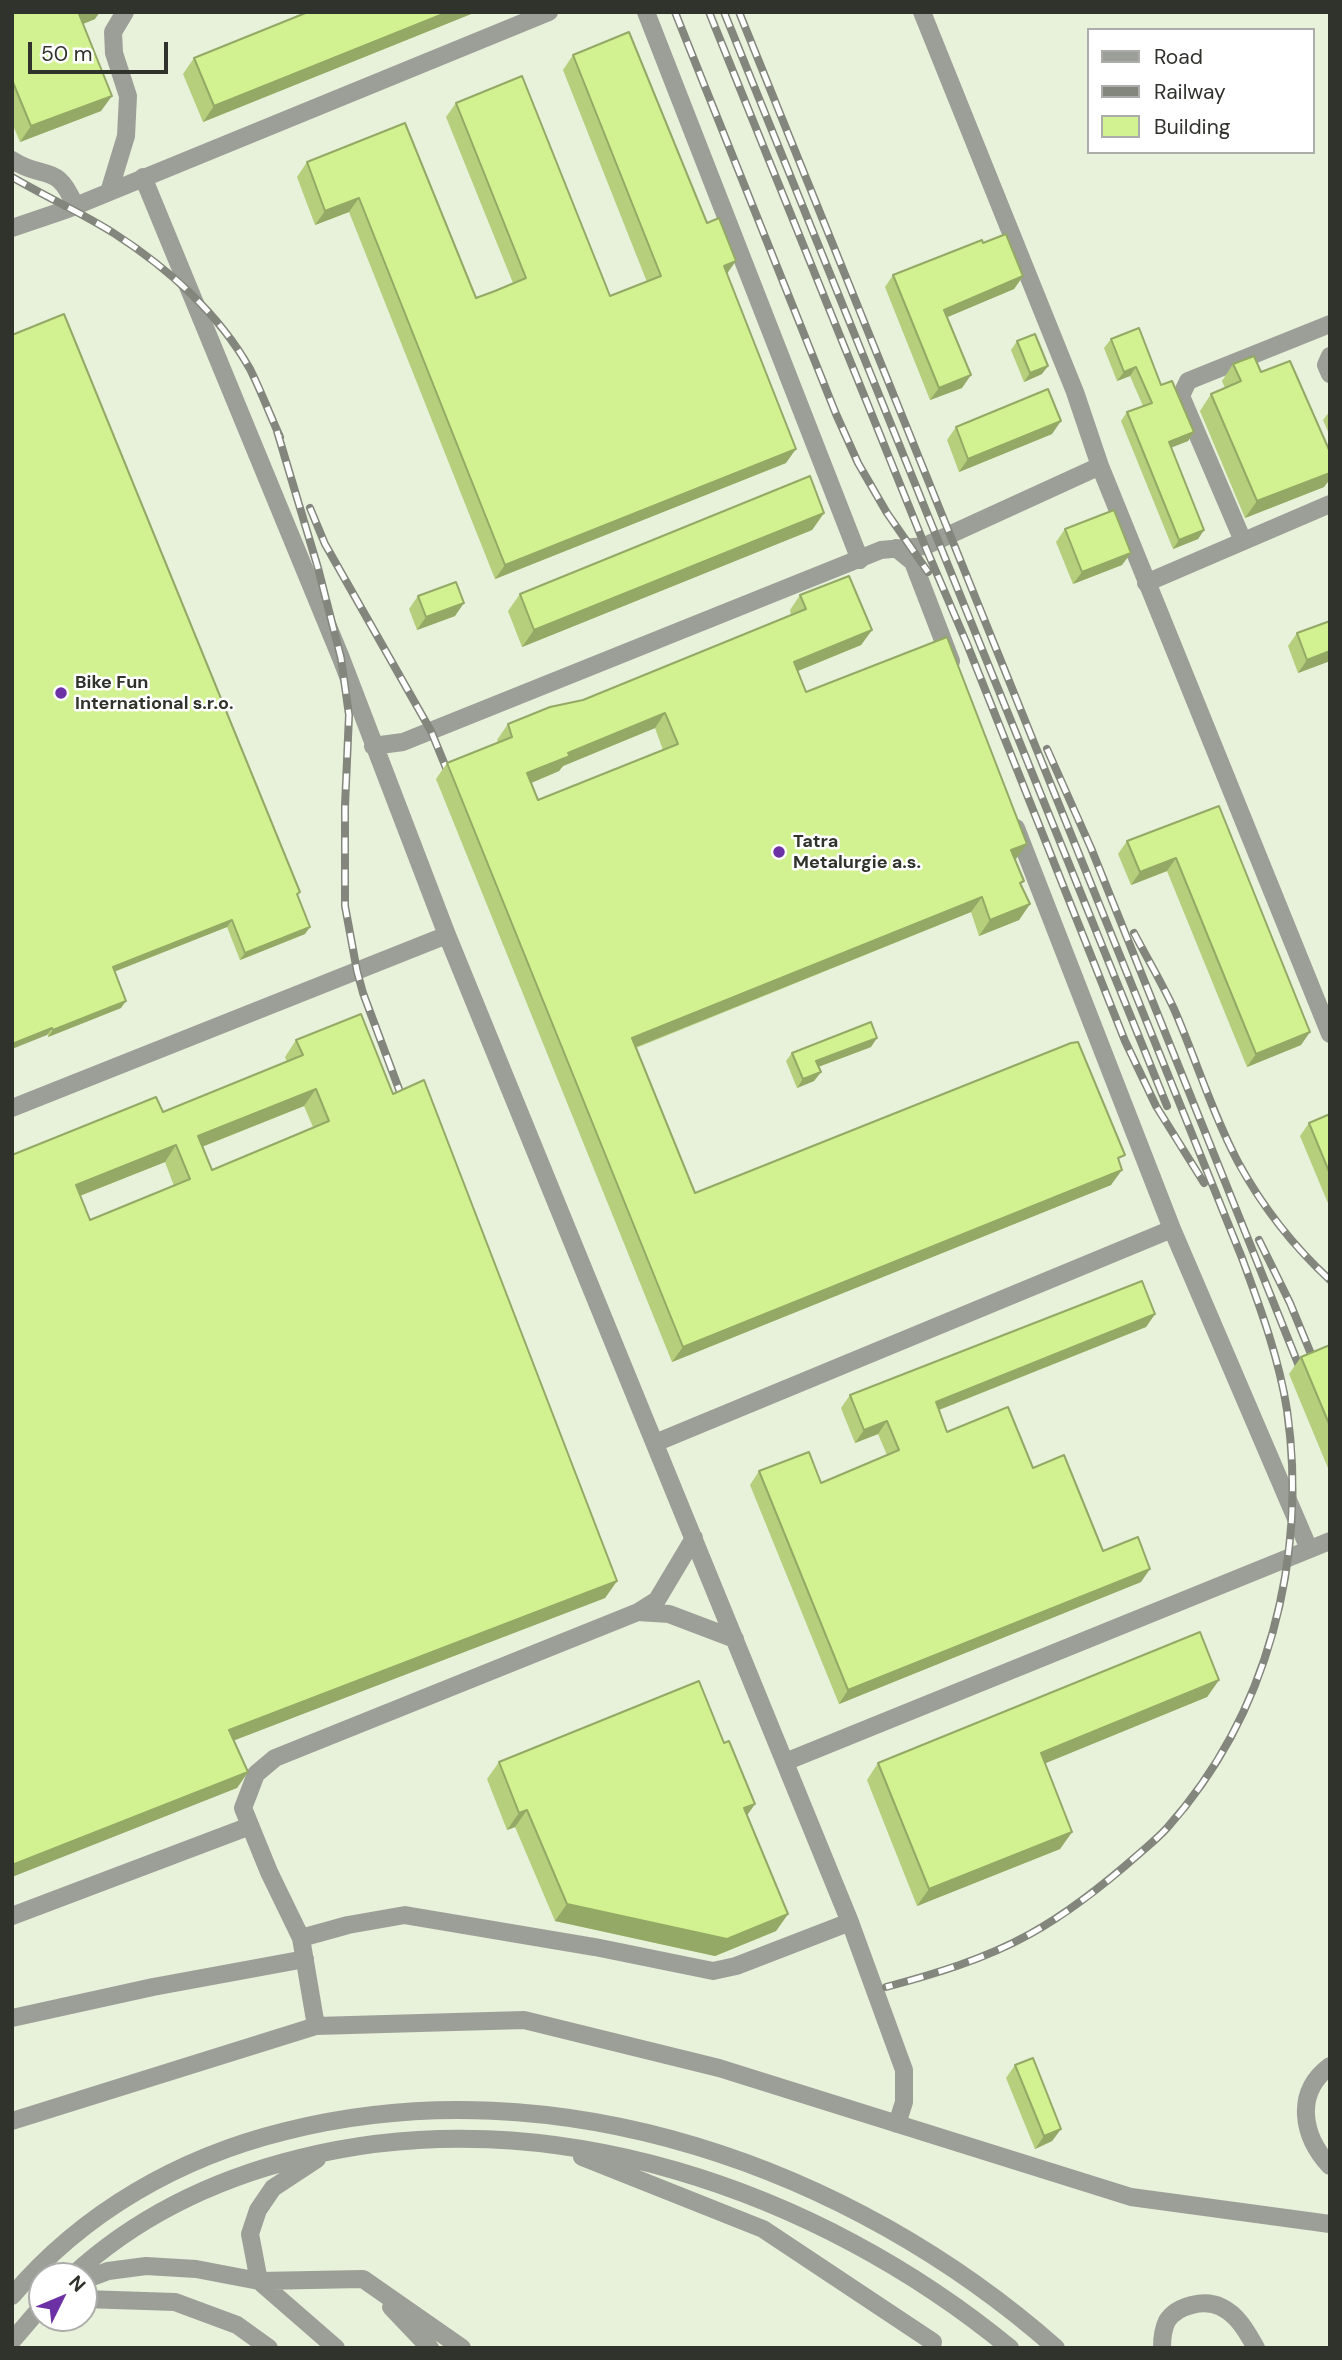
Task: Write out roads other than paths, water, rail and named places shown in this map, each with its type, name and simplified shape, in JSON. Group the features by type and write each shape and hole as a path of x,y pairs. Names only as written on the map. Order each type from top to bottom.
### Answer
{"street":[{"path":"109,192 126,136 128,96 114,53 113,32 125,12"},
{"path":"12,228 75,206 549,12"},
{"path":"646,12 860,560"},
{"path":"922,12 1075,393 1100,466 1146,583 1330,1034"},
{"path":"12,160 20,165 53,174 67,186 75,206"},
{"path":"143,177 341,658 447,935 850,1922 904,2070 904,2102 897,2124"},
{"path":"1243,541 1181,396 1188,381 1283,350 1330,324"},
{"path":"1330,356 1326,365 1330,374"},
{"path":"373,746 403,742 881,550 925,546 1100,466"},
{"path":"1146,583 1330,505"},
{"path":"896,548 913,562 958,678"},
{"path":"1007,806 1172,1229 1309,1549"},
{"path":"12,1108 447,935"},
{"path":"655,1443 1172,1229"},
{"path":"316,2026 301,1938 269,1872 243,1808 256,1774 275,1758 638,1612 657,1600 694,1538"},
{"path":"785,1762 1330,1541"},
{"path":"638,1612 669,1614 735,1639"},
{"path":"12,1916 250,1826"},
{"path":"301,1938 348,1925 405,1915 582,1945 713,1971 736,1966 850,1922"},
{"path":"12,2018 190,1979 305,1959"},
{"path":"12,2122 316,2026 524,2020 719,2068 1130,2197 1330,2224"},
{"path":"1330,2066 1311,2086 1306,2106 1308,2128 1321,2156 1330,2166"},
{"path":"12,2296 27,2278 77,2231 132,2193 194,2160 259,2137 330,2120 401,2111 476,2109 553,2115 618,2126 685,2143 751,2165 878,2221 998,2299 1056,2348"},
{"path":"87,2262 148,2218 206,2187 268,2166 335,2149 404,2141 475,2138 550,2144 612,2155 677,2171 803,2219 864,2247 922,2283 980,2323 1010,2348"},
{"path":"550,2144 763,2229 933,2342"},
{"path":"335,2149 273,2188 258,2210 250,2234 259,2281 336,2348"},
{"path":"98,2275 146,2266 196,2270 259,2281 363,2279 462,2348"},
{"path":"363,2279 430,2348"},
{"path":"98,2299 175,2302 236,2325 269,2348"},
{"path":"1162,2348 1162,2337 1168,2320 1177,2311 1207,2303 1220,2306 1244,2326 1256,2348"},
{"path":"12,2341 28,2322"}],"railway":[{"path":"675,12 858,463 887,513 928,572"},
{"path":"709,12 967,644 1125,1041 1156,1106 1204,1183"},
{"path":"724,12 1167,1106"},
{"path":"739,12 1242,1258 1279,1371 1287,1410 1292,1466 1291,1522 1285,1578 1273,1632 1255,1685 1231,1736 1202,1784 1157,1838 1101,1886 1059,1916 1013,1943 978,1958 886,1987"},
{"path":"12,177 135,247 191,294 223,329 250,369 280,437"},
{"path":"277,431 318,568 341,658 349,715 345,906 357,971 406,1108"},
{"path":"310,508 325,544 431,731 449,775"},
{"path":"1047,749 1091,848 1305,1381"},
{"path":"1134,933 1174,1009 1238,1162 1279,1225 1330,1280"},
{"path":"1259,1240 1290,1303 1330,1400"}],"place":[{"name":"Bike Fun International s.r.o.","path":"61,693"},
{"name":"Tatra Metalurgie a.s.","path":"779,852"}]}
